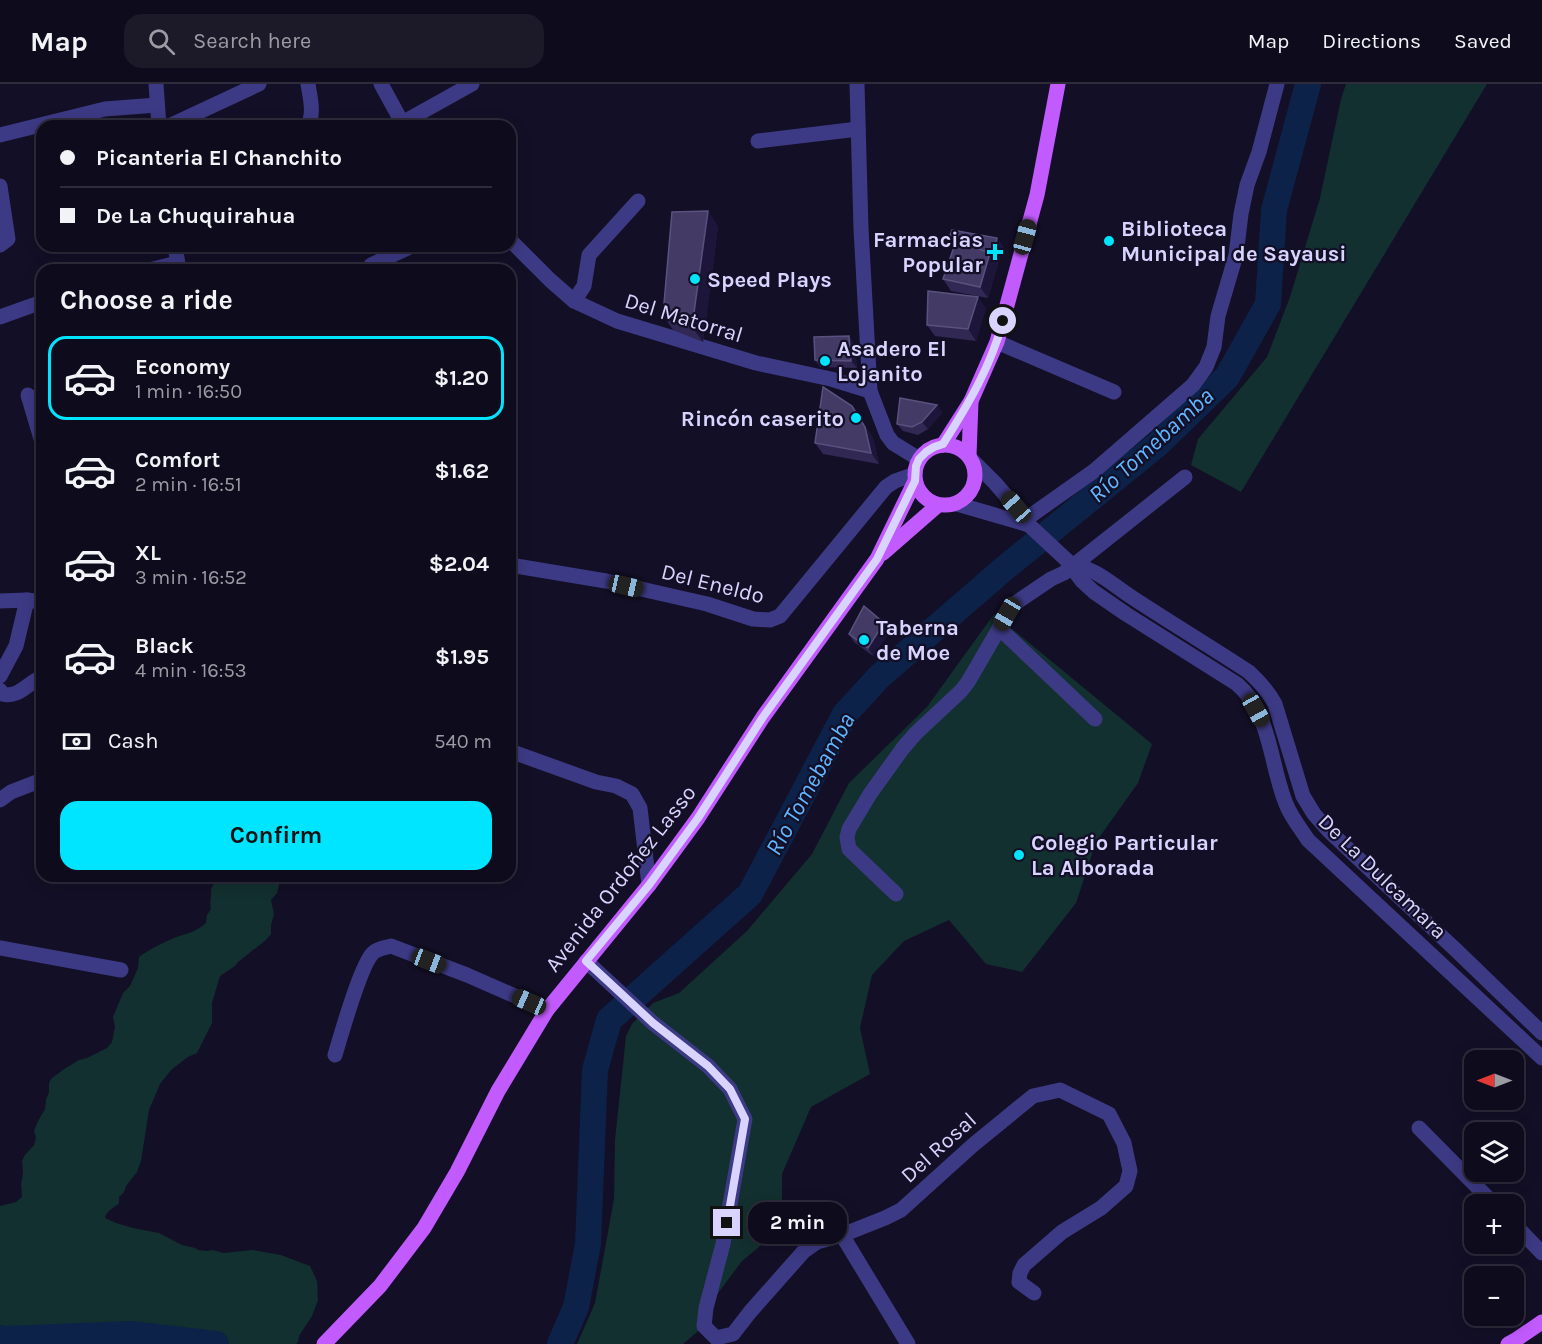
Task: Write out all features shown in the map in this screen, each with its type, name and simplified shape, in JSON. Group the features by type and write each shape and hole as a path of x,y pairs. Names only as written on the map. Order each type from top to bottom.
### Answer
{"main road":[{"path":"943,444 971,401 997,342 1037,195 1058,84"},
{"path":"971,401 971,458 976,472 974,486 964,500 947,506 930,502 923,496 916,471 926,452 943,444 962,449 971,458"},
{"name":"Avenida Ordoñez Lasso","path":"324,1344 380,1286 424,1228 457,1172 498,1091 547,1010 649,885 698,818 763,717 877,559 916,471"},
{"name":"Avenida Ordoñez Lasso","path":"877,559 938,505"},
{"path":"1517,1342 1542,1322"}],"street":[{"path":"156,84 158,120"},
{"path":"182,120 259,84"},
{"path":"308,84 311,104 310,120"},
{"path":"381,84 400,120"},
{"path":"411,120 472,84"},
{"path":"857,84 870,391 887,435 916,471"},
{"path":"1029,524 1193,385 1206,368 1214,347 1220,304 1236,255 1247,185 1259,152 1277,84"},
{"path":"63,120 105,110 157,105"},
{"path":"0,135 36,126"},
{"path":"758,141 858,129"},
{"path":"0,186 8,239 0,245"},
{"path":"574,301 584,286 589,255 638,201"},
{"name":"Del Matorral","path":"516,246 574,301 616,321 756,363 831,379 870,391"},
{"path":"373,264 399,252"},
{"path":"0,317 36,304"},
{"path":"997,342 1114,392"},
{"path":"28,394 36,421"},
{"name":"De La Dulcamara","path":"971,458 1029,524 1070,564 1082,582 1126,614 1238,684 1247,692 1263,722 1287,807 1308,840 1542,1058"},
{"name":"Del Eneldo","path":"516,566 606,581 707,604 753,619 770,620 780,616 886,487 916,471"},
{"path":"896,894 849,849 847,837 849,829 870,794 916,733 968,682 1011,608 1051,579 1064,573 1070,564 1185,477"},
{"name":"De La Dulcamara","path":"957,504 1029,524"},
{"name":"De La Dulcamara","path":"1070,564 1091,570 1249,672 1269,693 1275,704 1303,796 1314,814 1329,831 1542,1033"},
{"path":"0,601 34,601 16,646 0,676"},
{"path":"999,628 1095,719"},
{"path":"0,690 2,694 16,694 36,680"},
{"path":"516,753 596,782 616,786 632,794 640,808 649,885"},
{"path":"0,800 11,792 36,782"},
{"path":"335,1055 364,967 373,953 381,948 391,946 467,975 547,1010"},
{"path":"0,948 121,970"},
{"name":"Del Rosal","path":"586,961 653,1023 708,1066 730,1089 745,1119 723,1244 706,1308 704,1326 716,1338 733,1335 750,1312 804,1251 817,1242 902,1210 973,1145 1033,1096 1060,1090 1108,1114 1124,1143 1130,1171 1126,1186 1101,1208 1062,1232 1024,1265 1019,1282 1034,1293"},
{"path":"1419,1128 1484,1194"},
{"path":"842,1234 908,1344"},
{"path":"1524,1235 1542,1254"}],"green space":[{"path":"1346,84 1487,84 1241,492 1191,465 1198,439 1267,357 1290,297 1320,198"},
{"path":"994,614 1152,744 1138,783 1096,842 1076,903 1022,972 986,964 949,920 904,941 872,975 860,1028 870,1074 811,1107 782,1174 782,1202 772,1227 759,1247 742,1261 707,1308 704,1326 683,1344 577,1344 595,1303 614,1199 615,1140 626,1036 632,1024 653,1003 679,993 747,931 812,854 849,783 927,707"},
{"path":"280,882 277,893 271,900 274,914 271,934 235,966 220,976 212,1003 212,1023 197,1053 171,1070 160,1084 149,1110 141,1161 137,1172 119,1197 119,1203 109,1211 105,1218 133,1228 159,1233 182,1245 198,1250 223,1253 253,1250 281,1255 310,1266 317,1281 318,1300 312,1316 296,1344 0,1344 0,1206 16,1202 22,1197 22,1161 34,1145 36,1138 34,1131 45,1109 49,1083 64,1069 107,1048 112,1042 115,1027 113,1017 123,993 130,986 138,968 139,957 206,923 211,909 211,889 214,883"}],"building":[{"path":"708,211 692,327 663,315 672,212"},
{"path":"952,230 997,238 992,257 990,253 956,242 950,235"},
{"path":"956,241 990,253 980,287 943,279"},
{"path":"928,291 978,297 968,329 927,325"},
{"path":"849,336 851,361 815,360 814,337"},
{"path":"823,387 852,406 865,427 871,453 815,443"},
{"path":"900,398 937,405 922,422 912,427 897,424"},
{"path":"864,606 884,623 868,648 849,634"}],"waterway":[{"name":"Río Tomebamba","path":"560,1344 576,1307 588,1244 595,1070 609,1020 750,894 845,714 879,677 1006,567 1158,444 1227,377 1268,304 1274,210 1308,84"},
{"path":"0,1338 131,1334 216,1344"}],"place":[{"name":"Biblioteca Municipal de Sayausi","path":"1109,241"},
{"name":"Farmacias Popular","path":"995,252"},
{"name":"Speed Plays","path":"695,279"},
{"name":"Asadero El Lojanito","path":"825,361"},
{"name":"Rincón caserito","path":"856,418"},
{"name":"Taberna de Moe","path":"864,640"},
{"name":"Colegio Particular La Alborada","path":"1019,855"}],"route":[{"path":"727,1223 745,1119 730,1089 708,1066 653,1023 586,961 649,885 698,818 763,717 877,559 915,481 919,459 934,447 943,444 971,401 997,342 1003,321"}]}
